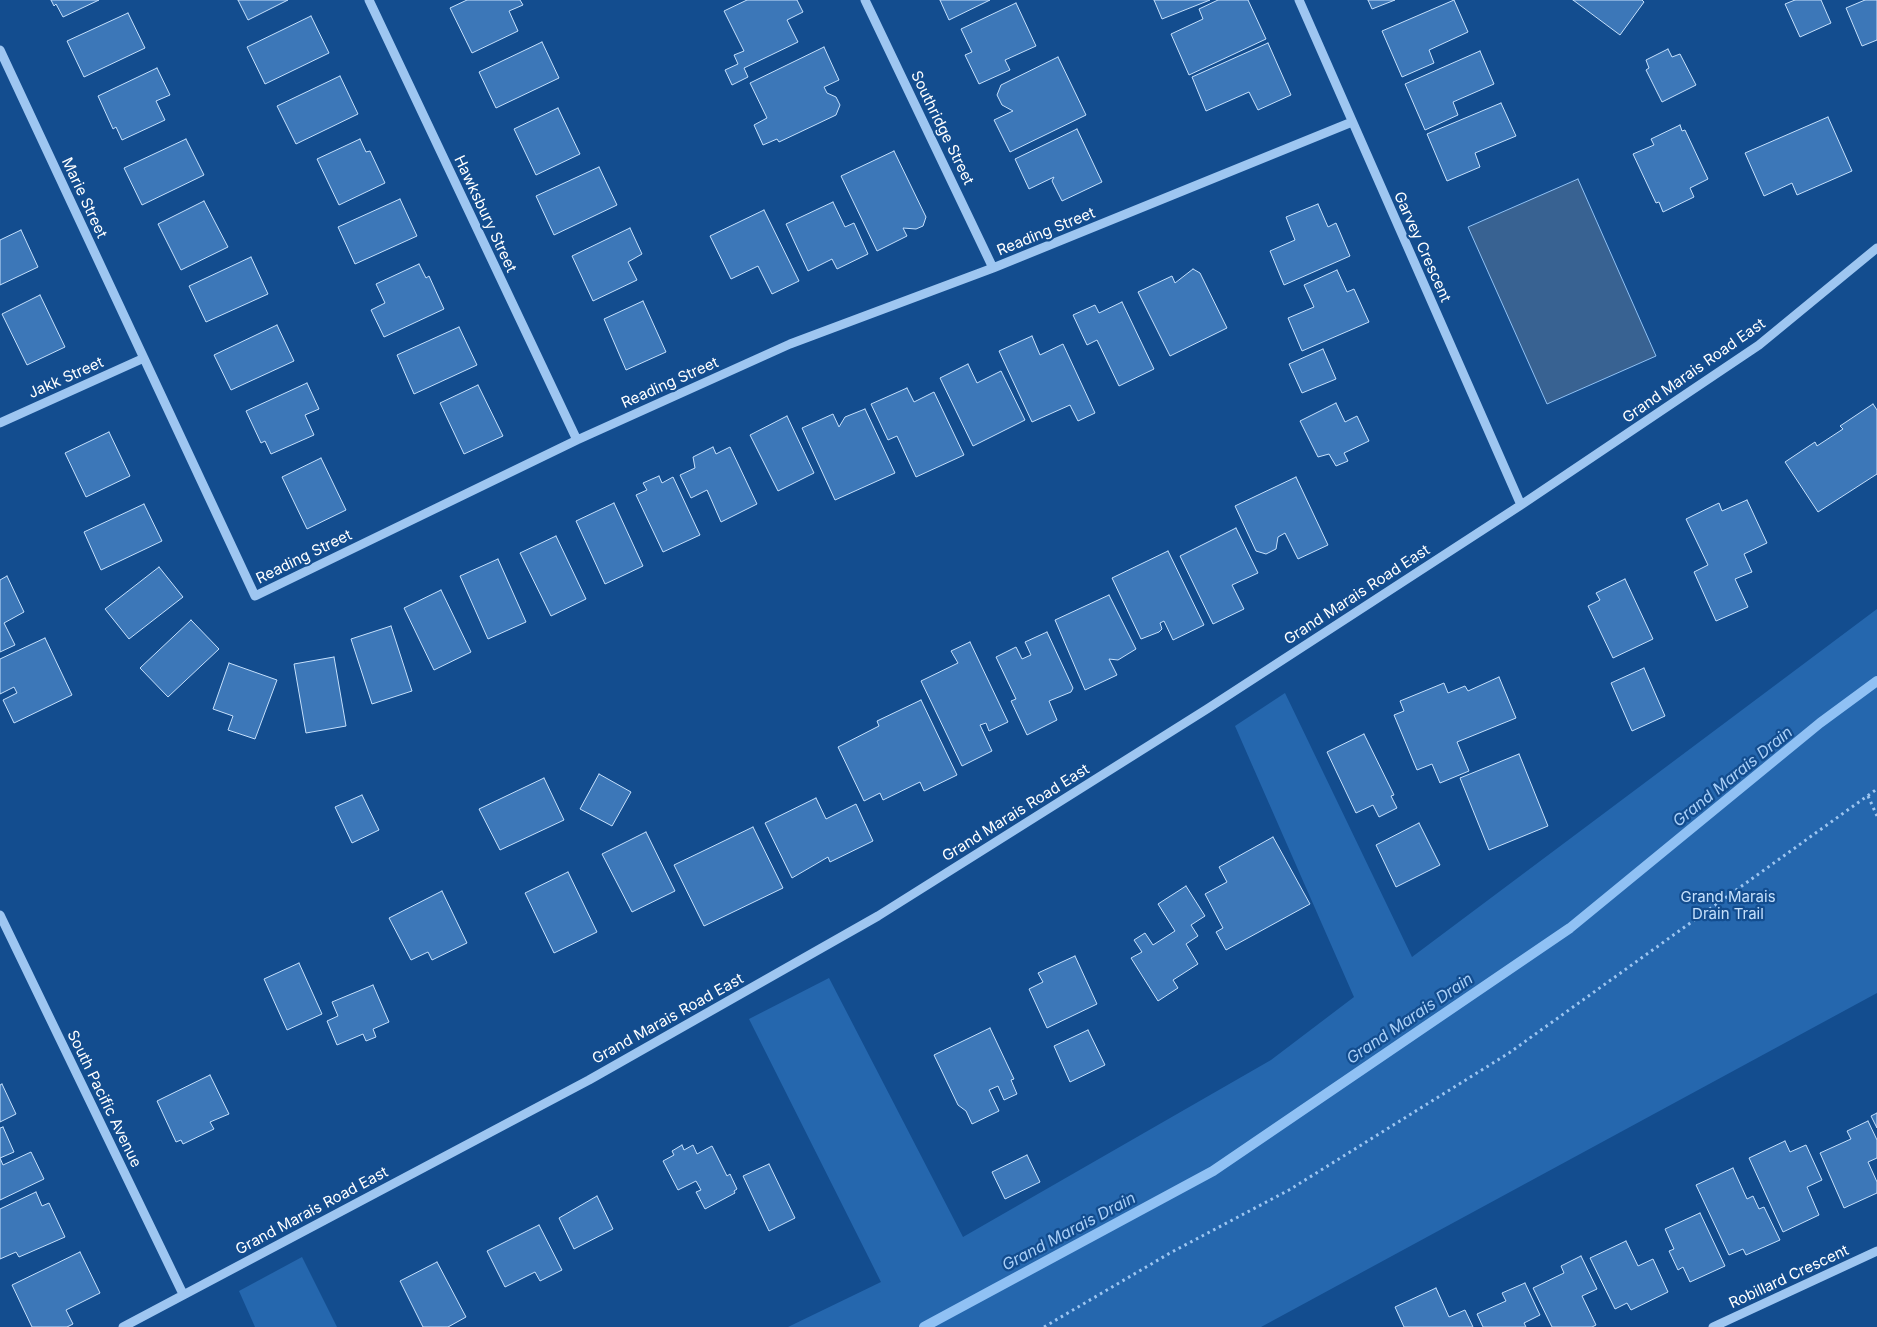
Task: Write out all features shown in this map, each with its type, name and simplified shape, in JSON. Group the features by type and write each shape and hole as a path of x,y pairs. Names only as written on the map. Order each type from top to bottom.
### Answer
{"street":[{"name":"Hawksbury Street","path":"368,0 577,440"},
{"name":"Southridge Street","path":"865,0 993,268"},
{"name":"Garvey Crescent","path":"1299,0 1521,506"},
{"name":"Marie Street","path":"0,50 144,358"},
{"name":"Reading Street","path":"144,358 255,596 577,440 790,344 993,268 1352,122"},
{"name":"Grand Marais Road East","path":"123,1327 589,1080 878,916 1207,709 1521,506 1759,345 1877,248"},
{"name":"Jakk Street","path":"0,423 144,358"},
{"name":"South Pacific Avenue","path":"0,915 183,1294"},
{"name":"Robillard Crescent","path":"1713,1327 1877,1251"}],"path":[{"path":"1044,1327 1170,1253 1289,1190 1509,1053 1877,789"},
{"path":"1868,796 1877,816"}],"green space":[{"name":"Grand Marais Drain Trail","path":"1877,609 1877,993 1261,1327 788,1327 881,1282 749,1019 829,978 963,1237 1271,1060 1354,997 1235,726 1285,693 1412,957"},
{"path":"302,1257 337,1327 255,1327 239,1291"}],"shaded area":[{"path":"1578,179 1656,356 1547,404 1468,227"}],"building":[{"path":"51,0 99,0 63,17 56,4 54,6"},
{"path":"238,0 288,0 248,20"},
{"path":"467,0 520,0 523,5 509,11 518,31 472,53 450,8"},
{"path":"747,0 797,0 803,12 787,20 798,42 744,68 748,77 732,85 725,70 738,64 734,55 744,51 724,11"},
{"path":"940,0 990,0 949,20"},
{"path":"1154,0 1210,0 1162,19"},
{"path":"1218,0 1248,0 1266,39 1189,75 1171,34 1203,19 1199,9"},
{"path":"1368,0 1395,0 1372,9"},
{"path":"1454,0 1468,32 1429,50 1434,63 1402,77 1382,31"},
{"path":"1573,0 1642,0 1644,2 1620,35"},
{"path":"1795,0 1821,0 1831,23 1800,37 1785,4"},
{"path":"1865,0 1877,0 1877,40 1862,46 1846,8"},
{"path":"1016,3 1036,46 1005,60 1010,70 979,84 965,55 972,52 961,29"},
{"path":"128,13 145,48 84,77 67,41"},
{"path":"311,16 329,53 265,84 247,47"},
{"path":"542,42 559,78 496,108 479,72"},
{"path":"1268,43 1291,95 1258,110 1249,92 1206,111 1192,77"},
{"path":"824,47 839,80 824,87 827,93 836,97 840,105 836,115 779,142 777,139 763,145 754,125 767,118 750,83"},
{"path":"1668,49 1672,57 1680,54 1696,85 1662,102 1646,70 1649,68 1646,60"},
{"path":"1480,51 1494,84 1453,102 1458,115 1425,130 1405,84"},
{"path":"1058,57 1086,115 1010,152 994,120 1013,111 1002,105 997,95 1001,85"},
{"path":"157,68 170,95 156,101 165,120 122,140 116,127 113,129 98,96"},
{"path":"340,76 358,114 296,144 277,106"},
{"path":"1501,103 1516,136 1475,153 1480,167 1447,181 1427,134"},
{"path":"558,108 580,154 536,175 514,129"},
{"path":"1828,117 1852,171 1797,195 1792,183 1764,196 1745,153"},
{"path":"1680,125 1682,131 1685,130 1708,179 1690,188 1694,197 1663,212 1659,202 1656,203 1633,154 1654,145 1651,139"},
{"path":"1077,129 1102,182 1062,201 1052,181 1054,177 1029,189 1015,159"},
{"path":"186,139 204,175 142,205 124,168"},
{"path":"360,139 366,152 370,151 385,183 339,205 317,159"},
{"path":"894,151 926,217 923,226 916,229 903,228 907,236 877,251 841,176"},
{"path":"599,167 617,205 554,235 536,196"},
{"path":"400,199 417,236 355,264 338,227"},
{"path":"204,201 228,247 181,270 158,224"},
{"path":"833,202 845,227 854,223 868,254 837,269 832,259 808,271 786,224"},
{"path":"1318,204 1328,227 1336,223 1350,256 1284,285 1270,251 1295,240 1286,217"},
{"path":"764,210 799,281 772,294 758,266 731,279 710,236"},
{"path":"630,228 642,254 628,262 637,280 593,301 572,256"},
{"path":"21,230 38,267 0,285 0,240"},
{"path":"251,257 268,294 206,322 189,286"},
{"path":"419,264 426,278 429,276 444,309 384,337 371,310 385,303 376,284"},
{"path":"1193,269 1200,273 1227,328 1170,356 1138,292 1172,276 1175,283"},
{"path":"1337,270 1347,292 1354,289 1369,322 1302,351 1288,318 1314,307 1304,285"},
{"path":"40,295 65,347 27,365 2,314"},
{"path":"643,301 666,352 626,370 604,319"},
{"path":"1122,302 1154,369 1119,386 1097,340 1087,345 1073,315 1095,305 1099,313"},
{"path":"277,325 294,361 231,390 214,355"},
{"path":"459,327 477,365 414,394 397,355"},
{"path":"1032,336 1040,355 1063,344 1095,413 1078,421 1070,405 1032,422 999,351"},
{"path":"1323,349 1336,379 1302,393 1289,364"},
{"path":"968,364 977,383 1001,371 1025,420 973,446 940,378"},
{"path":"307,383 319,409 305,415 314,435 271,454 265,441 261,443 246,411"},
{"path":"478,385 503,436 464,454 440,403"},
{"path":"907,388 914,402 934,392 964,455 916,477 897,436 888,440 871,404"},
{"path":"1336,403 1345,422 1357,416 1369,441 1344,453 1348,461 1336,466 1329,454 1318,457 1300,421"},
{"path":"1873,404 1877,410 1877,474 1818,512 1785,462 1815,442 1817,446 1843,429 1840,426"},
{"path":"865,409 895,473 835,500 802,428 833,414 839,427 845,417"},
{"path":"787,416 814,473 778,491 750,435"},
{"path":"109,432 130,476 86,497 65,453"},
{"path":"713,447 716,454 730,447 757,504 721,522 707,490 691,498 680,475 695,468 693,457"},
{"path":"321,458 346,510 307,529 282,477"},
{"path":"659,476 662,483 673,477 700,535 663,552 636,495 647,490 643,483"},
{"path":"1296,477 1328,545 1298,559 1285,533 1278,537 1276,549 1266,554 1256,551 1235,506"},
{"path":"1747,500 1767,543 1744,554 1752,572 1735,579 1748,607 1716,621 1694,572 1708,565 1686,519 1719,503 1722,511"},
{"path":"614,503 643,566 605,584 576,521"},
{"path":"144,504 162,541 101,570 84,532"},
{"path":"1236,528 1258,573 1232,585 1244,609 1213,624 1180,556"},
{"path":"556,536 586,599 551,616 520,553"},
{"path":"1168,551 1204,625 1173,640 1164,621 1160,623 1162,629 1159,632 1141,639 1112,578"},
{"path":"498,559 526,622 488,639 460,576"},
{"path":"159,567 183,597 129,639 105,609"},
{"path":"7,576 24,612 4,623 15,645 0,652 0,580"},
{"path":"1625,579 1653,639 1613,658 1588,606 1600,600 1596,593"},
{"path":"441,590 471,652 434,670 404,608"},
{"path":"1109,595 1136,649 1118,660 1109,659 1117,675 1085,690 1055,620"},
{"path":"191,620 219,649 168,697 140,668"},
{"path":"391,626 412,691 372,704 351,639"},
{"path":"1047,632 1073,688 1071,692 1049,701 1057,720 1027,735 1011,701 1016,699 996,657 1016,647 1022,659 1031,655 1025,642"},
{"path":"45,638 72,695 14,723 3,700 17,693 14,687 0,694 0,659"},
{"path":"970,642 1008,722 989,731 986,723 980,725 992,751 962,766 921,681 958,663 951,651"},
{"path":"334,657 346,726 306,733 294,664"},
{"path":"229,663 277,680 255,739 228,730 233,716 213,709"},
{"path":"1644,668 1665,716 1632,731 1611,683"},
{"path":"1499,677 1516,718 1457,742 1469,771 1440,783 1432,764 1417,770 1394,715 1404,711 1400,701 1444,683 1448,693 1465,686 1468,691"},
{"path":"921,700 957,775 924,791 920,782 883,800 880,793 864,801 838,747 879,726 877,721"},
{"path":"1364,734 1394,795 1391,796 1397,808 1379,817 1373,805 1356,813 1327,752"},
{"path":"1519,754 1548,826 1489,850 1460,778"},
{"path":"599,774 631,792 612,826 580,809"},
{"path":"544,778 564,820 500,850 479,809"},
{"path":"362,795 379,830 352,843 335,807"},
{"path":"816,798 826,819 856,804 873,841 830,862 828,857 792,878 765,823"},
{"path":"1419,823 1440,865 1396,887 1376,845"},
{"path":"753,827 783,888 704,926 674,865"},
{"path":"646,832 675,891 632,912 602,854"},
{"path":"1273,837 1310,904 1226,950 1216,932 1223,928 1205,894 1227,882 1219,867"},
{"path":"568,872 597,932 554,953 525,893"},
{"path":"1186,886 1205,916 1191,925 1198,936 1186,944 1198,964 1173,980 1178,988 1158,1001 1131,958 1142,952 1134,940 1145,933 1153,945 1175,931 1158,904"},
{"path":"442,891 467,943 432,960 428,952 411,960 389,918"},
{"path":"1075,956 1097,1004 1047,1028 1029,989 1043,982 1038,973"},
{"path":"299,963 322,1014 287,1030 264,979"},
{"path":"373,985 389,1022 373,1029 376,1037 366,1041 363,1034 337,1045 327,1021 338,1016 332,1002"},
{"path":"990,1028 1014,1079 1011,1080 1017,1094 1004,1100 998,1086 989,1090 999,1111 972,1124 966,1111 958,1105 934,1055"},
{"path":"1088,1030 1105,1065 1070,1082 1054,1046"},
{"path":"210,1075 229,1114 210,1122 214,1129 183,1144 181,1140 176,1142 157,1101"},
{"path":"2,1084 16,1114 0,1122 0,1085"},
{"path":"1877,1113 1877,1128 1871,1116"},
{"path":"1868,1121 1877,1140 1877,1158 1868,1162 1877,1182 1877,1193 1844,1208 1820,1153 1851,1139 1847,1131"},
{"path":"3,1127 14,1152 0,1158 0,1128"},
{"path":"1785,1141 1790,1152 1806,1145 1822,1180 1807,1187 1819,1215 1783,1232 1749,1158"},
{"path":"682,1145 684,1150 693,1145 697,1154 712,1146 727,1176 730,1174 737,1189 734,1191 735,1193 705,1209 696,1192 701,1190 696,1181 678,1190 663,1161 674,1155 672,1151"},
{"path":"31,1152 44,1179 0,1200 0,1158 3,1165"},
{"path":"1027,1155 1040,1182 1005,1199 992,1172"},
{"path":"769,1164 795,1218 769,1231 743,1176"},
{"path":"1733,1168 1747,1199 1753,1196 1759,1209 1764,1207 1780,1240 1746,1255 1743,1249 1729,1255 1696,1185"},
{"path":"36,1192 42,1206 49,1203 65,1237 19,1257 16,1252 0,1259 0,1209"},
{"path":"597,1196 613,1229 574,1249 559,1218"},
{"path":"1700,1213 1725,1266 1690,1282 1683,1267 1678,1270 1669,1251 1674,1249 1665,1229"},
{"path":"539,1225 562,1270 540,1281 535,1272 505,1287 487,1251"},
{"path":"1626,1241 1638,1266 1653,1259 1668,1292 1631,1310 1627,1303 1615,1309 1590,1258"},
{"path":"80,1252 100,1293 66,1310 73,1324 67,1327 32,1327 12,1285"},
{"path":"1581,1256 1597,1289 1582,1296 1596,1325 1592,1327 1552,1327 1533,1288 1564,1273 1561,1266"},
{"path":"437,1262 466,1317 448,1327 423,1327 400,1281"},
{"path":"1525,1283 1540,1315 1524,1323 1526,1327 1483,1327 1477,1314 1506,1301 1502,1293"},
{"path":"1436,1288 1449,1317 1465,1310 1473,1327 1404,1327 1395,1307"}],"waterway":[{"name":"Grand Marais Drain","path":"924,1327 1213,1171 1570,928 1820,723 1877,681"}]}
